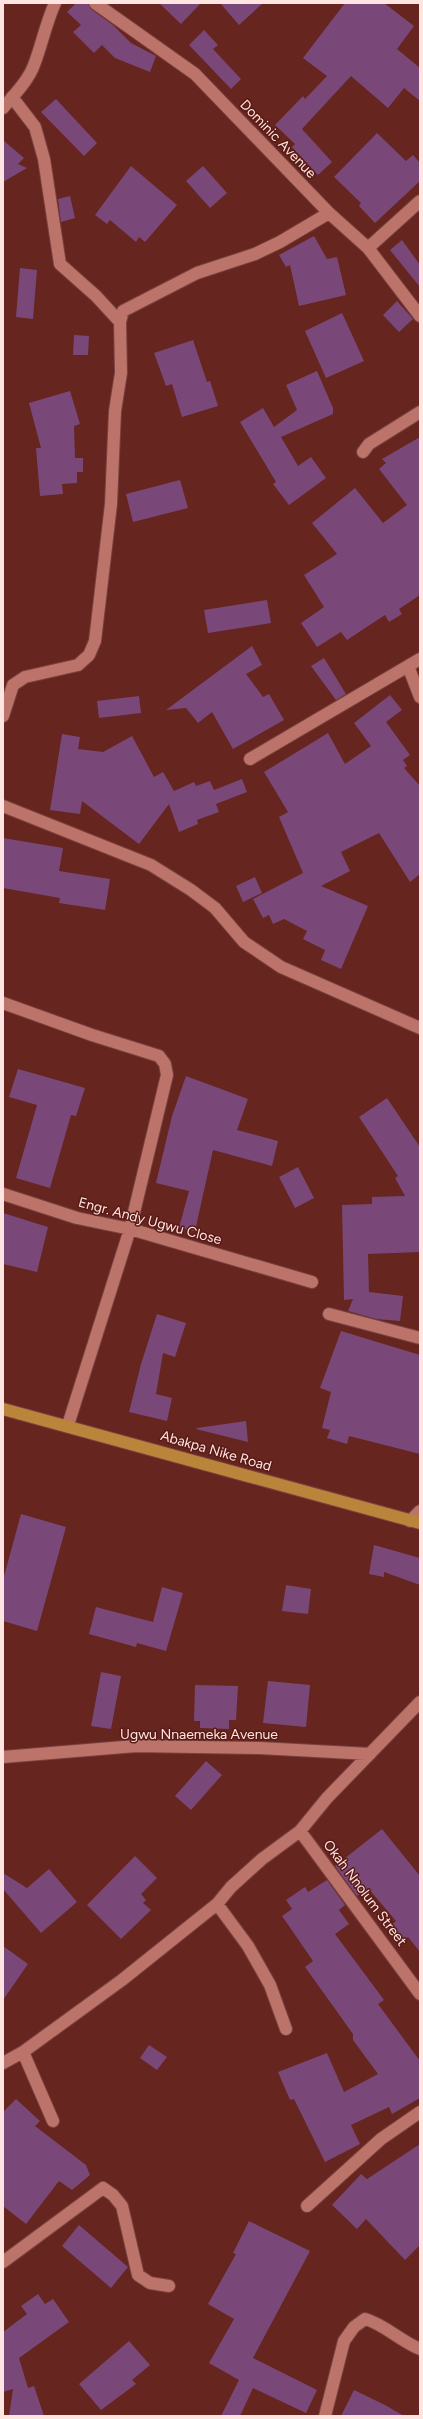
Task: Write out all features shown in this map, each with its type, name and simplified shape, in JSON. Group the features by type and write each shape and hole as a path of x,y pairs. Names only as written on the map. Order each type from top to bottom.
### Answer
{"main road":[{"name":"Abakpa Nike Road","path":"3,1409 68,1425 415,1522"}],"street":[{"path":"3,108 34,66 46,22 55,3"},
{"name":"Dominic Avenue","path":"95,3 195,74 329,213 368,248 420,316"},
{"path":"12,97 35,127 44,159 60,264 96,296 120,322"},
{"path":"368,248 420,201"},
{"path":"3,716 13,685 25,676 78,665 89,655 95,641 111,504 115,410 121,373 120,322 123,311 148,297 197,274 261,251 305,228 329,213"},
{"path":"363,452 369,444 420,412"},
{"path":"250,759 420,659"},
{"path":"408,666 420,697"},
{"path":"3,806 151,865 192,890 215,908 244,942 281,967 418,1029"},
{"path":"3,1003 85,1033 159,1056 165,1064 167,1075 130,1229 68,1425"},
{"name":"Engr. Andy Ugwu Close","path":"3,1194 77,1218 130,1229 312,1282"},
{"path":"329,1314 420,1338"},
{"path":"415,1522 420,1511"},
{"path":"3,2063 24,2052 122,1980 217,1904 252,1869 300,1831 327,1798 420,1702"},
{"name":"Ugwu Nnaemeka Avenue","path":"3,1757 136,1746 260,1748 370,1754"},
{"name":"Okah Nnolum Street","path":"300,1831 418,1987"},
{"path":"217,1904 248,1946 270,1985 286,2029"},
{"path":"24,2052 53,2121"},
{"path":"307,2206 381,2139 420,2112"},
{"path":"3,2262 103,2188 113,2194 122,2206 138,2275 150,2283 169,2286"},
{"path":"325,2416 344,2341 354,2326 365,2319 377,2322 387,2332 420,2349"}],"building":[{"path":"76,3 88,3 91,9 113,25 131,43 156,56 150,72 115,58 102,45 94,53 73,32 81,25 67,12"},
{"path":"159,3 201,3 181,24"},
{"path":"220,3 263,3 239,25"},
{"path":"345,3 384,3 414,26 397,49 420,68 420,101 404,88 388,108 351,76 302,129 332,162 318,175 292,147 295,144 275,125 303,96 305,99 327,76 303,58"},
{"path":"204,30 218,45 213,49 241,79 231,89 189,45"},
{"path":"56,99 97,143 84,156 41,112"},
{"path":"377,133 406,161 413,155 420,163 420,181 375,223 359,206 361,203 334,177"},
{"path":"3,140 24,158 18,164 27,168 3,182"},
{"path":"131,166 177,205 145,242 139,237 136,242 110,220 107,224 95,215"},
{"path":"203,166 227,193 210,208 186,181"},
{"path":"70,196 75,218 61,222 58,199"},
{"path":"314,236 327,259 337,257 346,295 299,306 290,265 286,267 279,255"},
{"path":"402,240 420,265 420,287 390,250"},
{"path":"20,268 37,270 33,319 16,317"},
{"path":"397,301 413,319 399,332 383,315"},
{"path":"342,313 364,361 326,378 305,331"},
{"path":"74,335 89,336 88,355 73,355"},
{"path":"193,340 207,382 210,381 218,406 182,417 172,384 166,386 154,353"},
{"path":"317,371 333,408 333,414 281,437 298,466 311,457 326,478 289,505 273,484 276,482 240,422 263,408 274,427 297,410 286,385"},
{"path":"70,391 80,424 74,426 75,458 83,458 83,472 77,472 77,483 62,484 63,494 40,496 36,448 41,448 29,403"},
{"path":"420,437 420,595 399,609 402,614 389,622 385,615 347,640 341,632 317,647 301,623 324,607 304,575 337,554 312,523 355,488 383,523 407,505 379,469 386,463 382,459"},
{"path":"180,480 188,508 133,522 126,494"},
{"path":"267,600 271,623 208,633 204,610"},
{"path":"252,646 262,665 246,674 263,697 269,694 284,720 233,749 212,712 198,723 186,708 166,710"},
{"path":"324,658 346,694 336,700 311,666"},
{"path":"390,695 402,710 386,722 410,755 403,760 407,766 404,768 420,786 420,874 410,882 379,833 341,852 350,871 321,886 368,906 341,969 321,960 325,950 303,939 307,931 284,919 273,924 269,915 263,918 253,899 303,873 279,817 288,812 264,772 328,733 345,764 371,746 354,723"},
{"path":"139,696 141,713 99,718 97,701"},
{"path":"62,734 80,737 78,749 103,752 132,736 154,777 163,772 174,791 194,782 196,786 210,781 214,790 242,779 247,792 216,804 219,812 197,820 198,824 179,832 169,804 139,844 82,801 80,814 50,810"},
{"path":"3,838 63,848 59,871 110,879 105,910 59,903 60,898 3,888"},
{"path":"255,877 262,893 243,902 236,886"},
{"path":"18,1069 85,1088 76,1116 71,1115 50,1188 16,1178 37,1105 9,1097"},
{"path":"186,1076 248,1099 237,1130 278,1141 272,1166 213,1150 195,1231 179,1228 189,1191 156,1183 172,1116"},
{"path":"387,1098 420,1147 420,1252 368,1254 369,1292 403,1296 400,1321 376,1319 348,1311 353,1299 344,1300 342,1205 372,1204 372,1197 405,1196 395,1178 398,1176 359,1117"},
{"path":"298,1167 314,1198 295,1208 279,1177"},
{"path":"3,1213 48,1227 37,1272 3,1264"},
{"path":"157,1314 186,1323 175,1357 163,1353 156,1394 172,1398 167,1421 129,1412 141,1364"},
{"path":"341,1331 420,1355 420,1454 349,1436 347,1444 327,1438 330,1430 322,1428 331,1392 320,1388"},
{"path":"246,1421 248,1442 196,1429 197,1428"},
{"path":"21,1514 66,1527 37,1631 3,1621 3,1580"},
{"path":"374,1545 420,1558 420,1585 384,1572 384,1577 369,1574"},
{"path":"286,1585 311,1589 308,1614 282,1611"},
{"path":"162,1587 183,1593 166,1651 137,1643 136,1647 89,1634 96,1607 153,1622"},
{"path":"101,1672 121,1676 111,1729 91,1726"},
{"path":"268,1681 310,1685 306,1727 263,1723"},
{"path":"195,1685 238,1686 236,1720 229,1720 229,1729 200,1728 200,1721 194,1721"},
{"path":"206,1761 222,1775 191,1810 175,1796"},
{"path":"382,1829 420,1876 420,1952 408,1937 402,1943 389,1927 396,1921 368,1888 357,1896 335,1866"},
{"path":"135,1856 157,1878 141,1894 146,1900 143,1903 151,1910 121,1939 87,1905"},
{"path":"49,1869 77,1902 41,1933 3,1889 3,1873 27,1888"},
{"path":"327,1880 345,1905 339,1910 349,1924 335,1934 384,2000 378,2004 420,2061 420,2098 392,2114 389,2107 351,2125 360,2144 325,2162 294,2099 290,2100 278,2072 327,2053 344,2092 378,2074 353,2040 353,2034 305,1967 313,1961 282,1916 292,1909 286,1900 305,1887 308,1892"},
{"path":"3,1946 28,1964 3,2000"},
{"path":"149,2045 167,2057 157,2070 140,2058"},
{"path":"16,2099 40,2121 35,2126 86,2165 90,2175 72,2190 59,2181 26,2224 3,2206 3,2112"},
{"path":"420,2144 420,2245 405,2260 366,2219 357,2229 332,2205 361,2174 367,2179"},
{"path":"249,2221 310,2251 253,2358 317,2390 306,2413 253,2388 240,2416 221,2416 239,2380 209,2363 234,2319 208,2304 236,2254 233,2253"},
{"path":"79,2225 128,2267 111,2288 62,2246"},
{"path":"38,2294 45,2304 53,2299 69,2322 19,2358 28,2388 34,2386 44,2416 9,2416 13,2389 3,2392 3,2332 27,2314 21,2306"},
{"path":"129,2341 150,2365 132,2380 136,2384 101,2410 79,2384"},
{"path":"354,2390 385,2405 404,2416 341,2416"}]}
